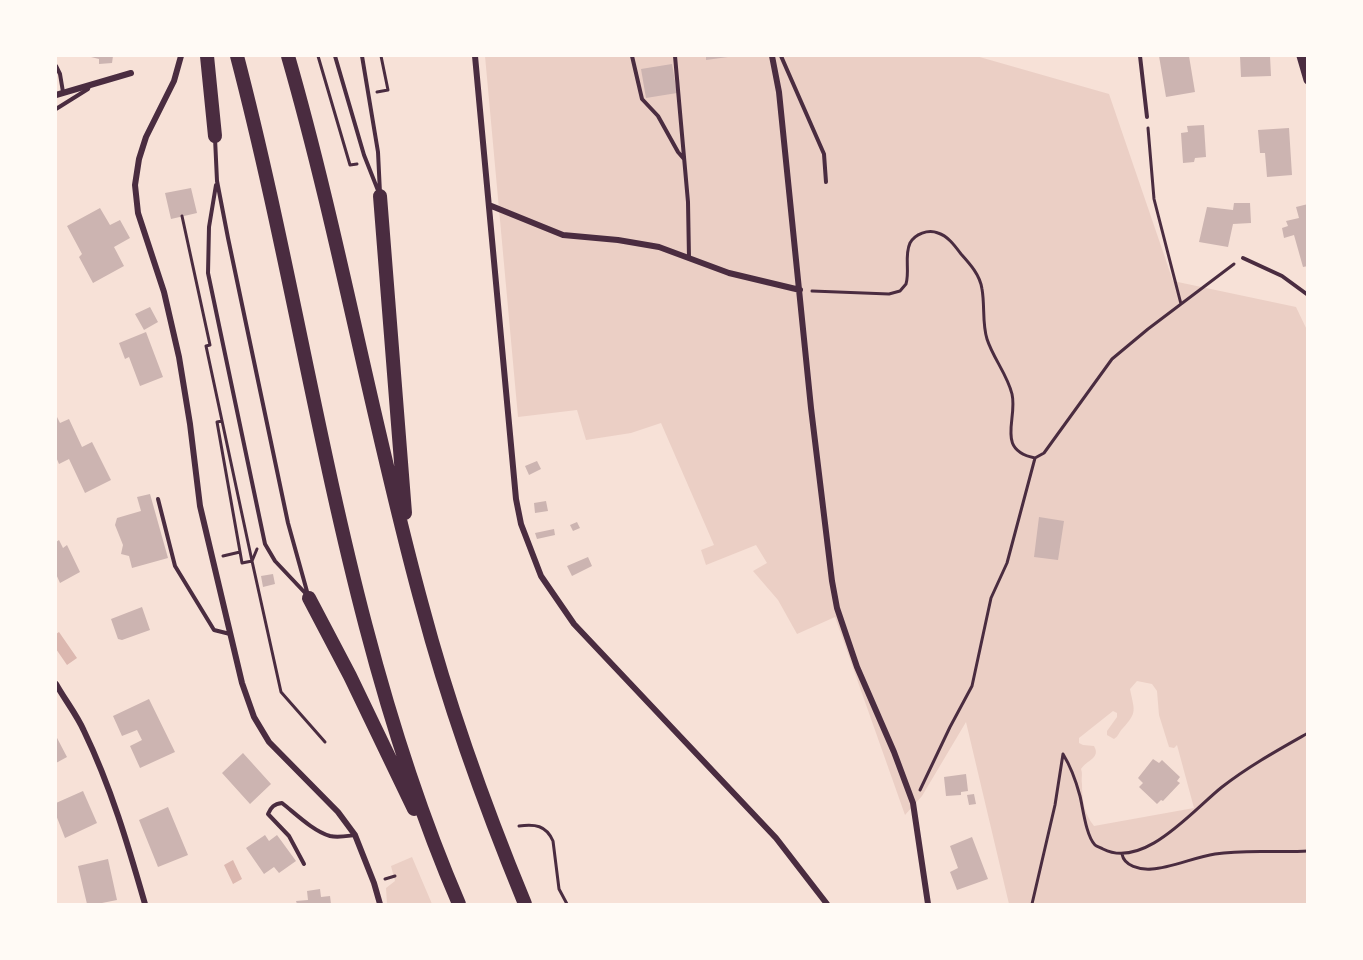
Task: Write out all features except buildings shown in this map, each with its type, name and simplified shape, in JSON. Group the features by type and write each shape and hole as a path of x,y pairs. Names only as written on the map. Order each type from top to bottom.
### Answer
{"highway":[{"path":"207,56 215,136"},
{"path":"237,56 269,185 331,485 357,598 398,739 450,885"},
{"path":"288,56 320,177 422,606 455,715 525,904"},
{"path":"380,196 408,550"},
{"path":"309,598 355,686 459,904"}],"street":[{"path":"181,56 174,81 146,137 139,159 135,185 138,213 164,292 179,357 200,506 242,683 254,717 269,742 338,812 355,836 380,904"},
{"path":"475,56 516,499 524,534 542,576 574,624 776,838 827,904"},
{"path":"772,56 779,93 811,408 837,608 857,667 914,803 928,904"},
{"path":"1301,56 1308,80"},
{"path":"56,95 131,73"},
{"path":"489,205 563,235 618,240 659,247 729,273 800,290"},
{"path":"56,684 83,729 103,771 145,904"}],"lane":[{"path":"335,56 366,162 380,196"},
{"path":"362,56 378,152 380,196"},
{"path":"632,56 642,99 658,116 684,159"},
{"path":"675,56 688,202 689,259"},
{"path":"781,56 824,154 826,182"},
{"path":"1140,56 1147,117"},
{"path":"56,66 63,92"},
{"path":"56,109 88,89 89,85"},
{"path":"215,136 217,181 288,523 309,598"},
{"path":"217,181 209,227 208,273 264,536 271,555 309,598"},
{"path":"1243,258 1282,276 1308,295"},
{"path":"158,499 175,566 214,630 231,634"},
{"path":"304,864 289,836 268,814 270,808 276,803 282,802 329,836 355,836"}],"path":[{"path":"318,56 350,165 366,162"},
{"path":"369,93 388,90 381,56"},
{"path":"1147,117 1154,199 1181,304"},
{"path":"182,216 210,345 206,346 281,692 325,742"},
{"path":"800,290 848,294 895,293 906,284 909,249 915,237 932,231 946,238 973,268 980,283 985,332 1013,398 1010,437 1024,456 1035,458 1044,453 1055,439 1112,359 1243,258"},
{"path":"239,418 217,422 242,563 252,561"},
{"path":"914,803 972,686 991,598 1007,563 1035,458"},
{"path":"252,561 264,536"},
{"path":"213,559 240,552"},
{"path":"1032,904 1055,805 1063,754 1071,768 1089,832 1095,844 1111,853 1122,854 1153,844 1260,760 1308,733"},
{"path":"519,826 536,825 544,828 550,835 553,841 559,889 567,904"},
{"path":"1122,854 1126,863 1139,868 1152,869 1193,858 1237,851 1284,853 1308,851"}],"shaded area":[{"path":"485,56 976,56 1109,94 1173,281 1296,307 1307,330 1307,904 1009,904 966,722 922,796 905,815 835,617 797,634 778,600 753,571 767,563 756,545 706,565 701,550 714,545 661,423 631,433 586,440 577,410 518,417","holes":["1137,681 1152,684 1157,691 1159,715 1169,747 1174,748 1177,745 1194,808 1094,826 1084,806 1081,769 1095,756 1096,750 1094,746 1079,743 1079,738 1113,711 1117,713 1117,717 1107,731 1107,735 1116,738 1133,714 1130,689"]},
{"path":"59,632 77,658 67,665 56,649 56,634"},
{"path":"412,857 432,904 387,904 386,888 395,881 391,866"},
{"path":"233,860 242,879 233,884 224,865"}]}
